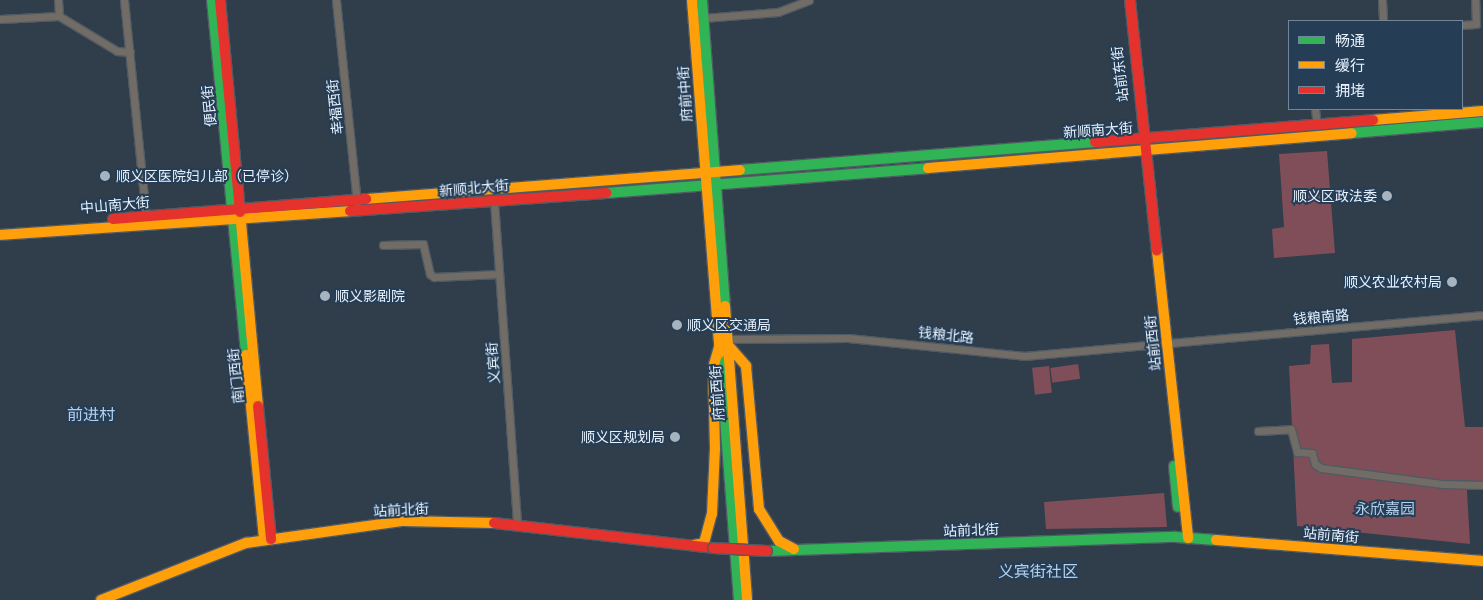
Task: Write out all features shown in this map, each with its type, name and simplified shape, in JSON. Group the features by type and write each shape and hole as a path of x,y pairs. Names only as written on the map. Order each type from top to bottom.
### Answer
{"main road":[{"name":"便民街","path":"212,0 237,214"},
{"name":"便民街","path":"220,0 228,126"},
{"name":"府前中街","path":"692,0 704,174 711,185"},
{"name":"府前中街","path":"702,0 715,173 711,185"},
{"name":"站前东街","path":"1125,0 1143,145"},
{"name":"站前东街","path":"1130,0 1143,145"},
{"name":"新顺南大街","path":"711,185 1483,111"},
{"name":"新顺南大街","path":"715,173 1483,122"},
{"path":"228,126 245,200 291,200 312,204"},
{"path":"149,215 224,203 227,196 228,126"},
{"name":"站前西街","path":"1143,145 1182,538"},
{"name":"新顺北大街","path":"237,214 357,200 715,173"},
{"name":"新顺北大街","path":"237,214 312,215 711,185"},
{"name":"府前西街","path":"711,185 747,600"},
{"path":"0,235 213,218 237,214"},
{"name":"中山南大街","path":"0,228 149,215 237,214"},
{"name":"南门西街","path":"237,214 268,539"},
{"path":"245,291 251,273 248,222 312,215"},
{"path":"213,218 230,228 236,278 245,291"},
{"path":"693,545 704,543 712,514 716,449 713,368 724,344 746,366 759,509 779,541 791,549 800,550"},
{"name":"府前西街","path":"724,344 739,600"},
{"name":"站前北街","path":"101,600 211,554 268,539 402,521 517,524 713,548 766,551 1182,538"},
{"name":"站前南街","path":"1182,538 1483,561"}],"street":[{"path":"58,0 59,16"},
{"path":"124,0 149,215"},
{"name":"幸福西街","path":"336,0 358,211"},
{"path":"703,18 778,12 809,0"},
{"path":"1382,0 1383,20"},
{"path":"1463,25 1476,24 1475,0"},
{"path":"0,19 59,16 117,51 130,52"},
{"path":"1315,110 1317,126"},
{"name":"义宾街","path":"494,200 517,524"},
{"path":"383,245 423,244 430,274 434,277 499,274"},
{"name":"钱粮南路","path":"1164,343 1483,315"},
{"name":"钱粮北路","path":"724,344 848,338 1024,356 1164,343"},
{"path":"1258,431 1291,429 1297,452 1312,453 1315,464 1321,468 1442,484 1483,485"}],"shaded area":[{"path":"1327,151 1335,253 1274,258 1272,229 1284,227 1279,154"},
{"path":"1455,330 1465,427 1483,427 1483,488 1467,487 1470,544 1297,526 1289,366 1310,364 1311,345 1329,344 1332,383 1352,382 1352,339"},
{"path":"1078,364 1080,379 1052,383 1050,368"},
{"path":"1049,366 1052,393 1035,395 1032,368"},
{"path":"1164,493 1167,527 1046,529 1044,502"}],"traffic: fast":[{"path":"212,0 246,355"},
{"path":"702,0 725,306"},
{"path":"1352,133 1483,122"},
{"path":"740,170 1095,142"},
{"path":"606,193 928,168"},
{"path":"720,353 739,600"},
{"path":"1174,466 1178,507"},
{"path":"767,551 1176,537 1216,540"}],"traffic: slow":[{"path":"692,0 720,353"},
{"path":"1373,120 1483,111"},
{"path":"928,168 1352,133"},
{"path":"366,199 740,170"},
{"path":"0,235 350,211"},
{"path":"240,212 258,406"},
{"path":"1157,251 1188,538"},
{"path":"725,306 747,600"},
{"path":"728,345 746,366 759,509 779,541 794,549"},
{"path":"694,545 704,543 712,514 715,449 713,368 719,347"},
{"path":"246,355 264,540"},
{"path":"101,600 246,543 403,521 494,523"},
{"path":"1216,540 1483,561"}],"traffic: jam":[{"path":"220,0 240,212"},
{"path":"1130,0 1157,251"},
{"path":"1095,142 1373,120"},
{"path":"350,211 606,193"},
{"path":"113,219 366,199"},
{"path":"258,406 271,539"},
{"path":"494,523 713,548"},
{"path":"713,548 767,551"}],"place":[{"name":"顺义区医院妇儿部（已停诊）","path":"105,176"},
{"name":"顺义区政法委","path":"1387,196"},
{"name":"顺义农业农村局","path":"1452,282"},
{"name":"顺义影剧院","path":"325,296"},
{"name":"顺义区交通局","path":"677,325"},
{"name":"顺义区规划局","path":"675,437"}],"district":[{"name":"前进村","path":"91,415"},
{"name":"永欣嘉园","path":"1385,510"},
{"name":"义宾街社区","path":"1038,572"}]}
